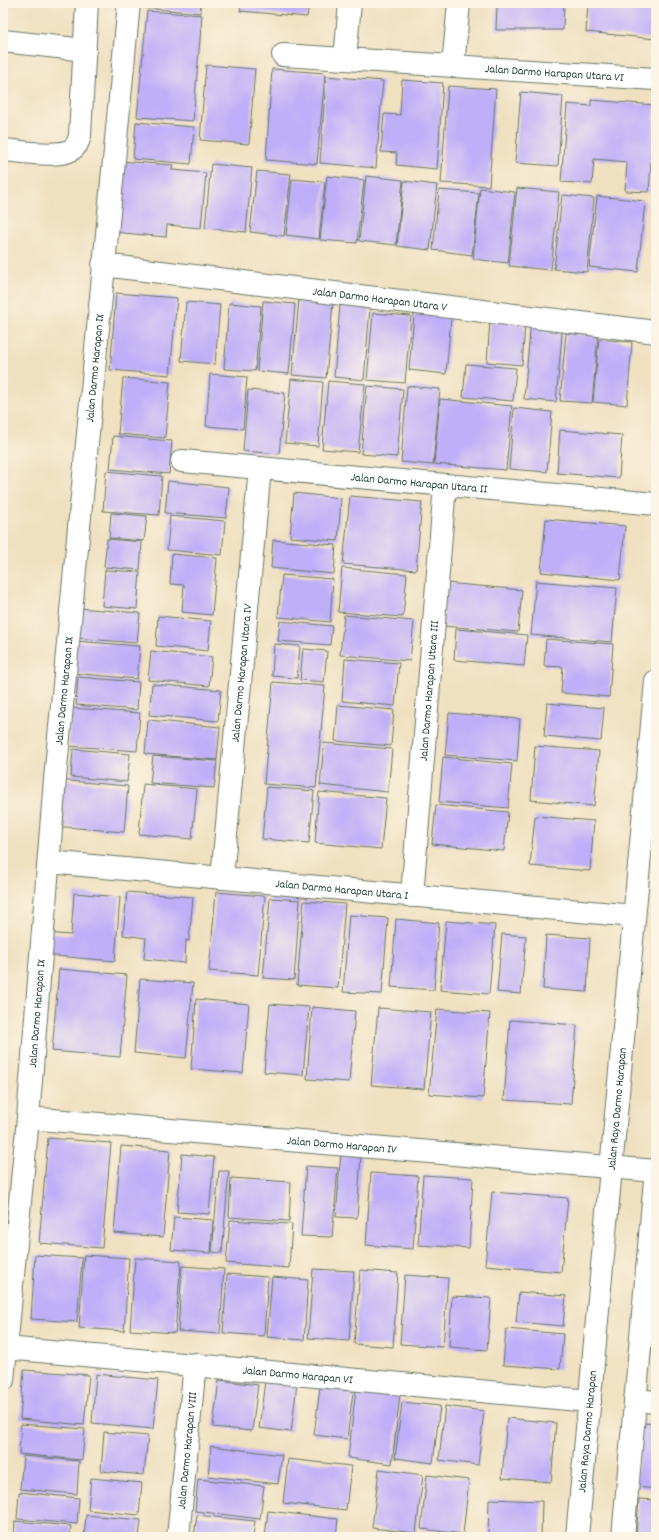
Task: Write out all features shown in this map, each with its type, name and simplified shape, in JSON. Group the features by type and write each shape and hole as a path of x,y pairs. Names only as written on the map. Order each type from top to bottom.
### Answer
{"street":[{"path":"3,150 56,154 67,152 75,147 80,135 88,3"},
{"name":"Jalan Darmo Harapan IX","path":"3,1380 28,1118 56,771 129,3"},
{"path":"345,59 350,3"},
{"path":"453,66 459,3"},
{"path":"3,40 85,50"},
{"name":"Jalan Darmo Harapan Utara VI","path":"283,55 656,80"},
{"name":"Jalan Darmo Harapan Utara V","path":"103,265 656,332"},
{"name":"Jalan Darmo Harapan Utara II","path":"182,461 656,504"},
{"name":"Jalan Darmo Harapan Utara IV","path":"222,878 260,468"},
{"name":"Jalan Darmo Harapan Utara III","path":"412,896 445,485"},
{"name":"Jalan Raya Darmo Harapan","path":"577,1537 656,681"},
{"name":"Jalan Darmo Harapan Utara I","path":"49,862 634,916"},
{"name":"Jalan Darmo Harapan IV","path":"28,1118 612,1168 656,1170"},
{"path":"623,1537 646,1401 656,1170"},
{"name":"Jalan Darmo Harapan VI","path":"6,1348 590,1401"},
{"name":"Jalan Darmo Harapan VIII","path":"178,1537 195,1364"}],"building":[{"path":"145,3 201,3 200,13 145,8"},
{"path":"241,3 309,3 307,17 240,11"},
{"path":"497,3 564,3 563,30 496,30"},
{"path":"588,3 656,3 656,39 586,32"},
{"path":"147,11 202,15 193,121 137,117"},
{"path":"206,65 255,69 249,144 200,140"},
{"path":"272,69 325,73 317,164 266,160"},
{"path":"326,76 383,81 376,168 320,163"},
{"path":"402,80 443,83 437,169 396,165 397,153 381,152 384,114 400,115"},
{"path":"448,86 496,89 489,186 441,183"},
{"path":"521,92 563,96 558,166 515,163"},
{"path":"591,100 655,105 649,192 625,191 627,162 594,159 592,184 561,182 567,104 591,106"},
{"path":"136,122 194,127 191,164 133,159"},
{"path":"119,161 173,165 172,170 206,173 201,228 167,225 166,237 113,232"},
{"path":"211,164 252,168 246,232 205,228"},
{"path":"257,171 291,174 284,236 250,232"},
{"path":"327,176 364,180 357,243 320,240"},
{"path":"366,176 403,180 396,245 359,241"},
{"path":"292,179 325,182 319,239 286,235"},
{"path":"404,181 437,185 430,250 397,246"},
{"path":"480,188 515,192 508,263 473,259"},
{"path":"517,188 559,192 551,270 509,266"},
{"path":"439,190 479,193 472,255 433,250"},
{"path":"562,195 594,198 587,272 554,269"},
{"path":"597,196 645,201 638,272 589,267"},
{"path":"116,293 177,298 170,375 110,370"},
{"path":"299,300 333,303 326,378 292,375"},
{"path":"263,301 295,304 289,374 257,371"},
{"path":"186,302 220,305 215,364 181,361"},
{"path":"229,303 261,306 255,371 224,369"},
{"path":"340,305 370,308 364,380 334,377"},
{"path":"373,313 411,316 405,383 367,380"},
{"path":"414,314 451,318 446,374 409,370"},
{"path":"531,320 563,323 556,402 524,399"},
{"path":"490,321 525,324 522,365 487,362"},
{"path":"566,333 598,336 592,403 560,401"},
{"path":"599,339 632,342 627,405 593,402"},
{"path":"466,364 516,368 513,401 463,397"},
{"path":"210,374 247,377 243,429 206,426"},
{"path":"123,378 170,382 165,438 118,434"},
{"path":"291,379 323,382 318,446 285,443"},
{"path":"328,381 365,384 358,452 322,449"},
{"path":"367,386 403,389 397,457 361,454"},
{"path":"407,386 440,389 433,465 401,462"},
{"path":"248,390 285,393 279,454 243,451"},
{"path":"440,399 512,406 506,470 434,464"},
{"path":"514,408 552,412 547,472 509,469"},
{"path":"560,430 622,435 619,478 557,473"},
{"path":"113,436 172,441 169,474 110,469"},
{"path":"106,471 162,476 159,515 103,511"},
{"path":"168,481 229,487 226,518 165,513"},
{"path":"294,493 341,498 338,541 290,537"},
{"path":"350,496 422,502 416,570 343,564"},
{"path":"111,513 147,516 144,541 109,538"},
{"path":"170,516 225,521 222,555 167,550"},
{"path":"546,519 625,526 620,580 541,572"},
{"path":"107,539 142,542 140,570 104,567"},
{"path":"273,540 336,545 334,574 271,568"},
{"path":"172,554 217,558 212,615 182,612 184,585 170,584"},
{"path":"342,568 407,574 403,617 338,612"},
{"path":"105,570 140,572 137,609 102,606"},
{"path":"282,575 333,579 330,622 278,617"},
{"path":"536,581 617,588 612,642 531,635"},
{"path":"446,583 522,590 518,632 442,626"},
{"path":"78,608 140,613 137,643 75,638"},
{"path":"344,615 414,621 410,661 340,655"},
{"path":"158,616 211,621 208,651 156,646"},
{"path":"280,621 332,626 330,645 278,641"},
{"path":"456,629 527,635 524,666 454,660"},
{"path":"546,639 613,644 609,697 561,693 563,667 544,666"},
{"path":"75,641 140,646 137,679 72,673"},
{"path":"274,644 300,646 297,678 272,676"},
{"path":"303,649 327,651 324,682 300,680"},
{"path":"151,651 212,657 209,686 148,680"},
{"path":"345,659 399,663 395,706 342,701"},
{"path":"78,677 139,682 137,710 76,705"},
{"path":"273,682 325,686 316,788 264,784"},
{"path":"152,684 221,690 218,721 149,715"},
{"path":"547,703 604,708 601,741 544,736"},
{"path":"338,705 394,710 391,746 335,741"},
{"path":"71,708 140,713 137,751 69,746"},
{"path":"449,713 520,719 517,761 445,755"},
{"path":"148,720 220,727 217,760 145,754"},
{"path":"324,743 392,749 388,792 320,785"},
{"path":"535,746 599,751 594,806 531,800"},
{"path":"73,749 130,754 127,782 71,777"},
{"path":"153,756 217,761 214,788 150,783"},
{"path":"443,757 512,764 508,808 439,802"},
{"path":"58,780 128,786 124,832 54,826"},
{"path":"143,784 197,789 192,839 139,834"},
{"path":"267,787 314,791 309,843 262,839"},
{"path":"319,792 386,798 381,849 315,843"},
{"path":"436,805 508,812 504,851 432,844"},
{"path":"535,816 594,821 590,871 530,866"},
{"path":"127,892 193,897 189,941 186,940 185,963 144,959 146,938 123,935"},
{"path":"216,892 265,896 258,975 209,971"},
{"path":"74,893 120,897 115,961 43,955 45,933 71,935"},
{"path":"270,898 300,900 294,980 263,978"},
{"path":"304,901 345,904 338,988 297,985"},
{"path":"349,915 388,918 382,994 343,992"},
{"path":"396,919 439,923 434,990 391,987"},
{"path":"446,921 495,925 489,994 440,990"},
{"path":"502,934 526,936 521,994 497,992"},
{"path":"546,935 590,938 587,992 543,989"},
{"path":"59,969 127,975 120,1057 52,1051"},
{"path":"140,979 193,983 186,1058 134,1053"},
{"path":"196,999 249,1004 243,1073 191,1069"},
{"path":"270,1004 309,1007 303,1075 264,1072"},
{"path":"312,1007 355,1011 349,1082 307,1079"},
{"path":"378,1008 431,1012 424,1089 371,1085"},
{"path":"437,1009 490,1013 483,1098 429,1094"},
{"path":"510,1020 577,1025 571,1104 504,1100"},
{"path":"48,1138 111,1143 102,1248 39,1243"},
{"path":"121,1146 170,1150 163,1237 114,1233"},
{"path":"341,1151 361,1153 357,1218 336,1217"},
{"path":"182,1154 214,1157 209,1214 177,1212"},
{"path":"306,1166 338,1168 332,1237 301,1236"},
{"path":"219,1171 229,1171 222,1253 212,1252"},
{"path":"371,1173 418,1176 413,1249 366,1245"},
{"path":"423,1175 473,1178 469,1248 418,1245"},
{"path":"231,1178 291,1182 289,1221 229,1217"},
{"path":"492,1192 568,1198 561,1272 485,1265"},
{"path":"174,1217 213,1220 211,1253 171,1250"},
{"path":"230,1220 292,1224 289,1268 226,1263"},
{"path":"35,1255 82,1258 77,1322 31,1319"},
{"path":"84,1255 129,1258 124,1331 79,1328"},
{"path":"135,1258 181,1261 175,1333 130,1330"},
{"path":"182,1266 224,1269 220,1334 178,1331"},
{"path":"313,1269 354,1271 349,1341 308,1338"},
{"path":"360,1270 398,1273 393,1347 354,1344"},
{"path":"227,1274 268,1277 264,1336 223,1333"},
{"path":"405,1275 448,1278 443,1347 400,1344"},
{"path":"272,1277 308,1280 304,1340 267,1337"},
{"path":"519,1292 566,1296 563,1326 516,1322"},
{"path":"452,1296 491,1298 487,1350 449,1347"},
{"path":"656,1314 656,1358 652,1353"},
{"path":"506,1329 563,1334 560,1369 503,1365"},
{"path":"24,1370 89,1375 84,1425 20,1419"},
{"path":"96,1374 158,1380 153,1429 92,1423"},
{"path":"219,1380 258,1385 252,1431 213,1427"},
{"path":"265,1380 297,1384 291,1432 259,1428"},
{"path":"357,1380 401,1386 392,1464 348,1458"},
{"path":"320,1387 353,1391 347,1439 314,1435"},
{"path":"402,1402 440,1406 433,1463 395,1458"},
{"path":"445,1406 484,1411 478,1465 439,1460"},
{"path":"507,1418 556,1423 551,1482 502,1478"},
{"path":"642,1423 656,1424 656,1489 636,1487"},
{"path":"21,1424 85,1429 82,1460 19,1454"},
{"path":"104,1432 148,1436 144,1475 101,1471"},
{"path":"211,1446 282,1455 278,1484 208,1476"},
{"path":"23,1456 79,1461 77,1494 20,1489"},
{"path":"288,1459 351,1466 346,1510 283,1503"},
{"path":"379,1469 423,1475 416,1533 372,1528"},
{"path":"427,1475 469,1480 463,1534 421,1529"},
{"path":"91,1478 142,1483 139,1515 88,1510"},
{"path":"198,1479 264,1486 260,1519 195,1511"},
{"path":"19,1492 79,1498 77,1524 17,1519"},
{"path":"489,1499 542,1501 541,1537 488,1537"},
{"path":"639,1499 656,1500 656,1537 636,1537"},
{"path":"268,1511 338,1519 336,1537 265,1537"},
{"path":"86,1515 141,1520 139,1537 84,1537"},
{"path":"197,1515 255,1521 253,1537 194,1537"},
{"path":"15,1521 71,1526 70,1537 14,1537"}]}
